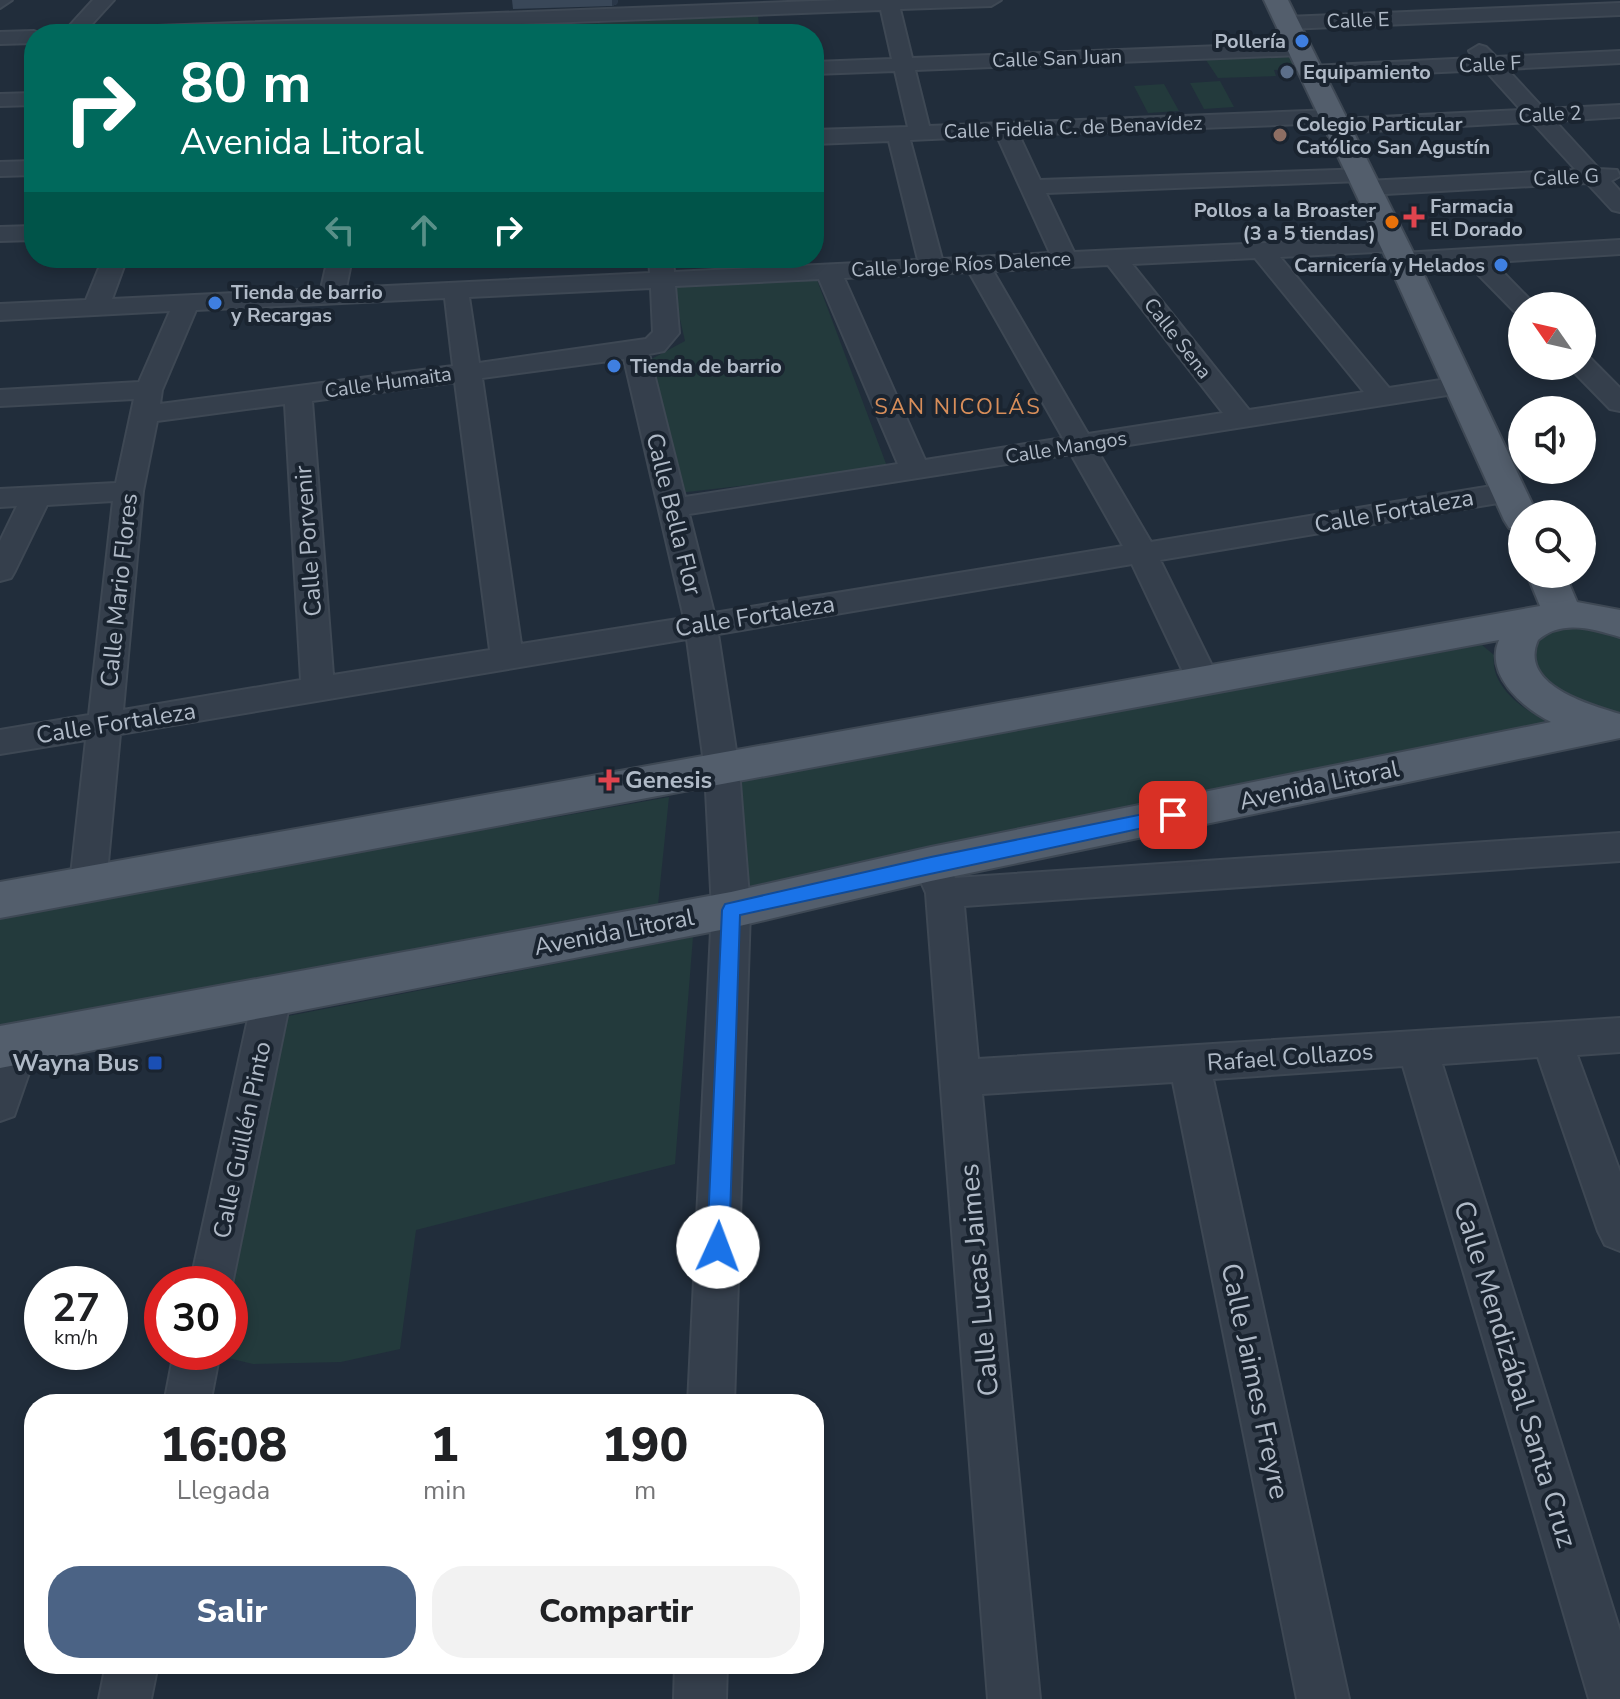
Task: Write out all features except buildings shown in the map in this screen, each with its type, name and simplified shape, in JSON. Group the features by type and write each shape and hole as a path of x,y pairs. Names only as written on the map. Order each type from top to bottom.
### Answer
{"main road":[{"path":"1282,11 1513,500"},
{"path":"1560,588 1587,616"},
{"path":"0,900 1203,680 1587,616"},
{"path":"1587,616 1526,629 1516,642 1518,669 1541,697 1569,714 1611,726"},
{"name":"Avenida Litoral","path":"10,1046 731,910 938,878 1611,726"}],"street":[{"path":"81,24 104,0"},
{"path":"573,24 634,7 991,0"},
{"path":"1432,0 1620,205"},
{"path":"889,4 904,65 909,133 932,266"},
{"path":"282,24 293,9"},
{"name":"Calle E","path":"1282,11 1448,17 1620,9"},
{"path":"178,24 190,10"},
{"path":"0,38 24,37"},
{"path":"0,60 24,40"},
{"name":"Calle F","path":"1306,60 1491,64 1620,57"},
{"name":"Calle San Juan","path":"824,68 1306,60"},
{"path":"0,100 24,99"},
{"name":"Calle 2","path":"1335,121 1620,111"},
{"name":"Calle Fidelia C. de Benavídez","path":"824,137 1335,121"},
{"path":"1005,129 1065,260"},
{"path":"0,169 24,168"},
{"name":"Calle G","path":"1032,187 1620,175"},
{"path":"0,234 24,233"},
{"name":"Calle Jorge Ríos Dalence","path":"811,268 828,271 1261,250 1473,256 1619,248"},
{"path":"1261,250 1382,397"},
{"path":"1473,256 1509,292"},
{"name":"Calle Sena","path":"1114,257 1242,419"},
{"path":"977,264 1142,553 1203,680"},
{"path":"96,308 111,268"},
{"path":"332,296 338,268"},
{"path":"635,350 655,345 666,333 661,268"},
{"name":"Calle Jorge Ríos Dalence","path":"0,312 456,290 661,268"},
{"path":"828,271 915,470"},
{"path":"456,290 507,657"},
{"name":"Calle Mario Flores","path":"88,884 129,491 146,403 186,303"},
{"name":"Calle Humaita","path":"0,398 146,403 298,395 635,350"},
{"name":"Calle Bella Flor","path":"635,350 701,625 722,770 731,910 711,1394"},
{"path":"1596,379 1620,403"},
{"name":"Calle Mangos","path":"671,508 1460,385"},
{"name":"Calle Porvenir","path":"298,395 318,688"},
{"path":"0,498 129,491"},
{"path":"0,571 37,496"},
{"name":"Calle Fortaleza","path":"0,742 1142,553 1508,507"},
{"path":"938,878 1620,847"},
{"name":"Calle Lucas Jaimes","path":"938,878 961,1078 1014,1699"},
{"name":"Calle Guillén Pinto","path":"216,1266 272,996"},
{"name":"Rafael Collazos","path":"961,1078 1620,1035"},
{"path":"1551,1038 1620,1231"},
{"path":"0,1103 10,1046"},
{"name":"Calle Mendizábal Santa Cruz","path":"1418,1050 1615,1699"},
{"name":"Calle Jaimes Freyre","path":"1190,1064 1323,1699"},
{"path":"189,1394 194,1370"},
{"path":"125,1699 130,1674"},
{"path":"700,1699 701,1674"}],"green space":[{"path":"758,16 759,24 575,24"},
{"path":"1291,55 1298,69 1274,70 1276,76 1218,78 1204,57"},
{"path":"1220,81 1234,107 1204,109 1190,83"},
{"path":"1164,84 1179,111 1148,113 1134,86"},
{"path":"817,280 888,469 678,493 646,362 685,341 672,284"},
{"path":"1577,624 1620,634 1620,713 1594,709 1572,700 1533,668 1533,642 1543,632"},
{"path":"1482,645 1494,655 1497,676 1508,694 1544,720 1543,725 730,890 737,779"},
{"path":"669,797 658,905 0,1029 0,916"},
{"path":"693,937 675,1164 416,1230 400,1349 341,1362 248,1363 248,1266 234,1266 283,1017"}],"place":[{"name":"Pollería","path":"1302,41"},
{"name":"Equipamiento","path":"1287,72"},
{"name":"Colegio Particular Católico San Agustín","path":"1280,135"},
{"name":"Farmacia El Dorado","path":"1414,217"},
{"name":"Pollos a la Broaster (3 a 5 tiendas)","path":"1392,222"},
{"name":"Carnicería y Helados","path":"1501,265"},
{"name":"Tienda de barrio y Recargas","path":"215,303"},
{"name":"Tienda de barrio","path":"614,366"},
{"name":"Genesis","path":"609,780"},
{"name":"Wayna Bus","path":"155,1063"}],"district":[{"name":"SAN NICOLÁS","path":"958,406"}],"route":[{"path":"718,1247 731,910 931,864 1173,815"}]}
